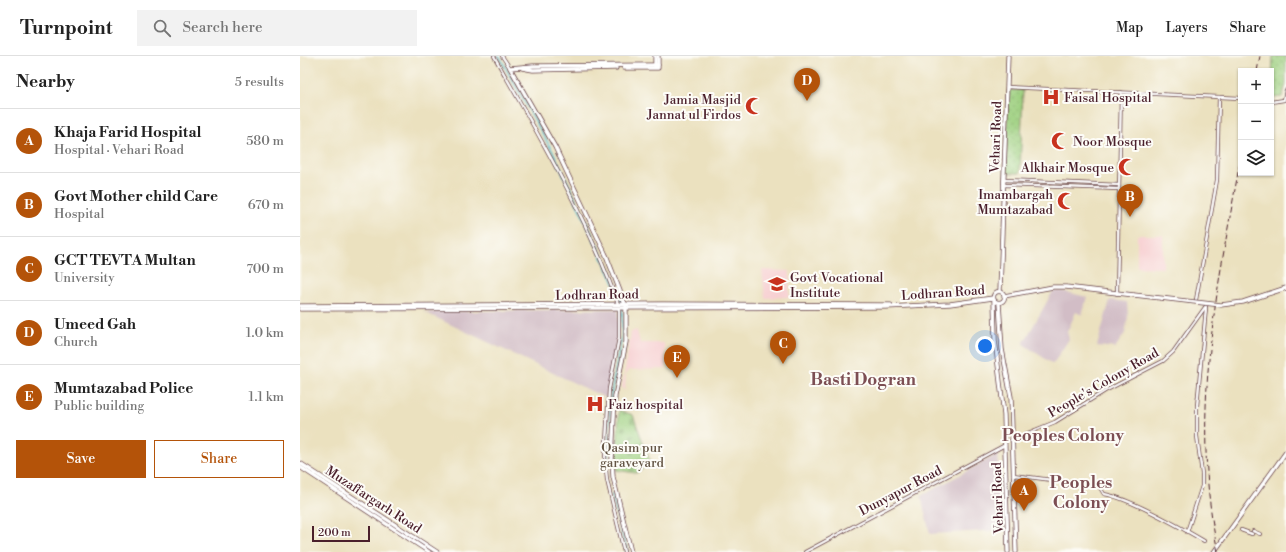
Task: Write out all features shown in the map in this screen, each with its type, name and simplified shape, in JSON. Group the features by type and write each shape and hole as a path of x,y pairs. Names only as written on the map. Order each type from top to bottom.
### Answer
{"main road":[{"path":"631,552 613,477 612,459 615,396 626,342 625,306 606,255 555,146 510,68 533,66 656,66 657,56"},
{"name":"Vehari Road","path":"1000,291 1008,56"},
{"path":"1004,296 1066,287 1221,305 1248,301 1286,288"},
{"path":"1000,291 1004,296 1003,301 1000,303 994,300 995,293 1000,291"},
{"name":"Lodhran Road","path":"300,306 894,305 950,304 994,300"},
{"name":"Vehari Road","path":"994,300 995,340 1004,415 1008,552"},
{"name":"Vehari Road","path":"1000,303 1002,349 1011,397 1011,440 1016,552"},
{"name":"Lodhran Road","path":"300,310 618,306"},
{"path":"1214,552 1286,452"},
{"name":"Muzaffargarh Road","path":"300,463 437,552"},
{"name":"Muzaffargarh Road","path":"300,467 429,552"}],"street":[{"path":"494,56 544,143 596,250 618,306 619,338 609,389 605,459 608,489 624,552"},
{"path":"502,56 510,68"},
{"path":"1007,88 1238,98"},
{"path":"1274,102 1285,100 1286,90"},
{"path":"1118,294 1121,92"},
{"path":"1196,300 1217,180 1219,97"},
{"path":"1003,182 1119,185"},
{"path":"1003,182 1119,189"},
{"name":"People's Colony Road","path":"1011,440 1055,422 1105,391 1163,361 1173,352 1206,306 1197,406 1197,436 1202,486 1186,532"},
{"name":"Dunyapur Road","path":"805,552 1005,444"},
{"path":"1013,475 1099,486 1104,494 1114,496 1138,506 1204,541"},
{"path":"1242,530 1260,534"}],"shaded area":[{"path":"1137,235 1163,235 1163,268 1137,267"},
{"name":"Govt Vocational Institute","path":"762,270 790,271 789,297 765,298"},
{"path":"1053,291 1062,291 1087,297 1082,315 1076,312 1067,332 1069,339 1053,364 1023,344"},
{"path":"1110,300 1127,302 1128,317 1125,333 1115,348 1097,346"},
{"path":"618,309 618,331 606,398 424,312"},
{"path":"637,330 640,343 664,343 666,369 630,370 626,373 625,390 622,388 631,332"},
{"path":"998,454 1004,530 930,534 921,496"}],"green space":[{"path":"1273,56 1286,56 1286,85 1282,97 1274,98 1274,68 1272,68"},
{"path":"1008,90 1023,90 1020,173 1006,173"},
{"name":"Qasim pur garaveyard","path":"619,410 633,415 651,464 636,473 616,470"}],"waterway":[{"path":"499,56 554,154 613,280 622,304 622,335 611,395 607,463"},
{"path":"612,495 627,552"}],"railway":[{"path":"1258,68 1260,56"},
{"path":"1218,552 1210,501 1206,451 1206,402 1216,304 1238,172"}],"place":[{"name":"Faisal Hospital","path":"1051,97"},
{"name":"Umeed Gah","path":"807,101"},
{"name":"Jamia Masjid Jannat ul Firdos","path":"754,106"},
{"name":"Noor Mosque","path":"1060,141"},
{"name":"Alkhair Mosque","path":"1127,167"},
{"name":"Imambargah Mumtazabad","path":"1066,201"},
{"name":"Govt Mother child Care","path":"1130,217"},
{"name":"Govt Vocational Institute","path":"777,284"},
{"name":"GCT TEVTA Multan","path":"783,364"},
{"name":"Mumtazabad Police","path":"677,378"},
{"name":"Faiz hospital","path":"595,404"},
{"name":"Khaja Farid Hospital","path":"1024,511"}],"district":[{"name":"Basti Dogran","path":"863,379"},
{"name":"Peoples Colony","path":"1063,435"},
{"name":"Peoples Colony","path":"1081,492"}]}
